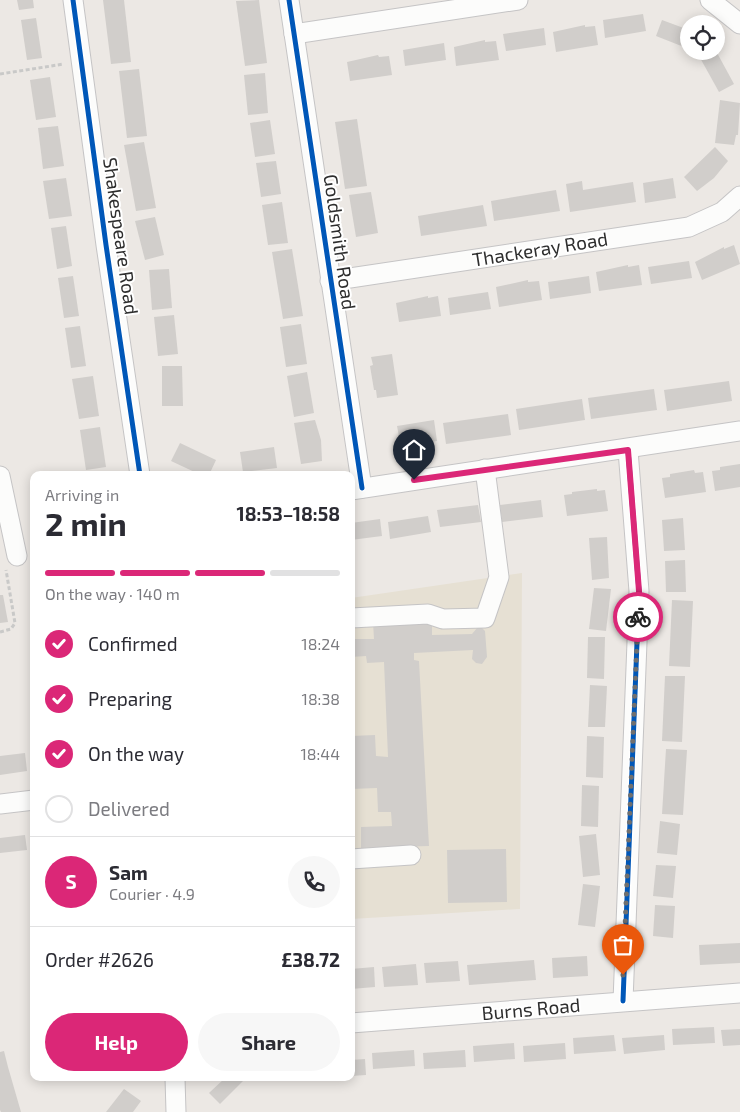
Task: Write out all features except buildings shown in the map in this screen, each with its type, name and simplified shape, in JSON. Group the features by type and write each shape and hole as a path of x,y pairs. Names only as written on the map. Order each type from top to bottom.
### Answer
{"street":[{"name":"Shakespeare Road","path":"73,0 106,246 139,471"},
{"name":"Goldsmith Road","path":"289,0 330,281 354,471"},
{"path":"294,34 518,0"},
{"path":"710,0 740,24"},
{"name":"Thackeray Road","path":"330,281 689,227 722,212 740,196"},
{"path":"356,489 628,450 740,431"},
{"path":"623,1001 639,591 628,450"},
{"path":"355,618 428,614 443,619 485,618 500,577 485,469"},
{"path":"0,476 17,556"},
{"path":"0,804 30,800"},
{"path":"355,859 410,854"},
{"name":"Burns Road","path":"355,1023 740,993"},
{"path":"175,1081 176,1112"}],"path":[{"path":"0,74 82,62"},
{"path":"0,632 15,626 4,564 17,556"}],"shaded area":[{"path":"522,573 520,909 355,919 355,597"}],"cycle path":[{"path":"73,0 106,245 139,471"},
{"path":"289,0 362,488"},
{"path":"623,1001 639,591 628,450"}],"way so far":[{"path":"623,975 638,617"}],"route":[{"path":"414,480 628,450 639,591 638,617"}]}
